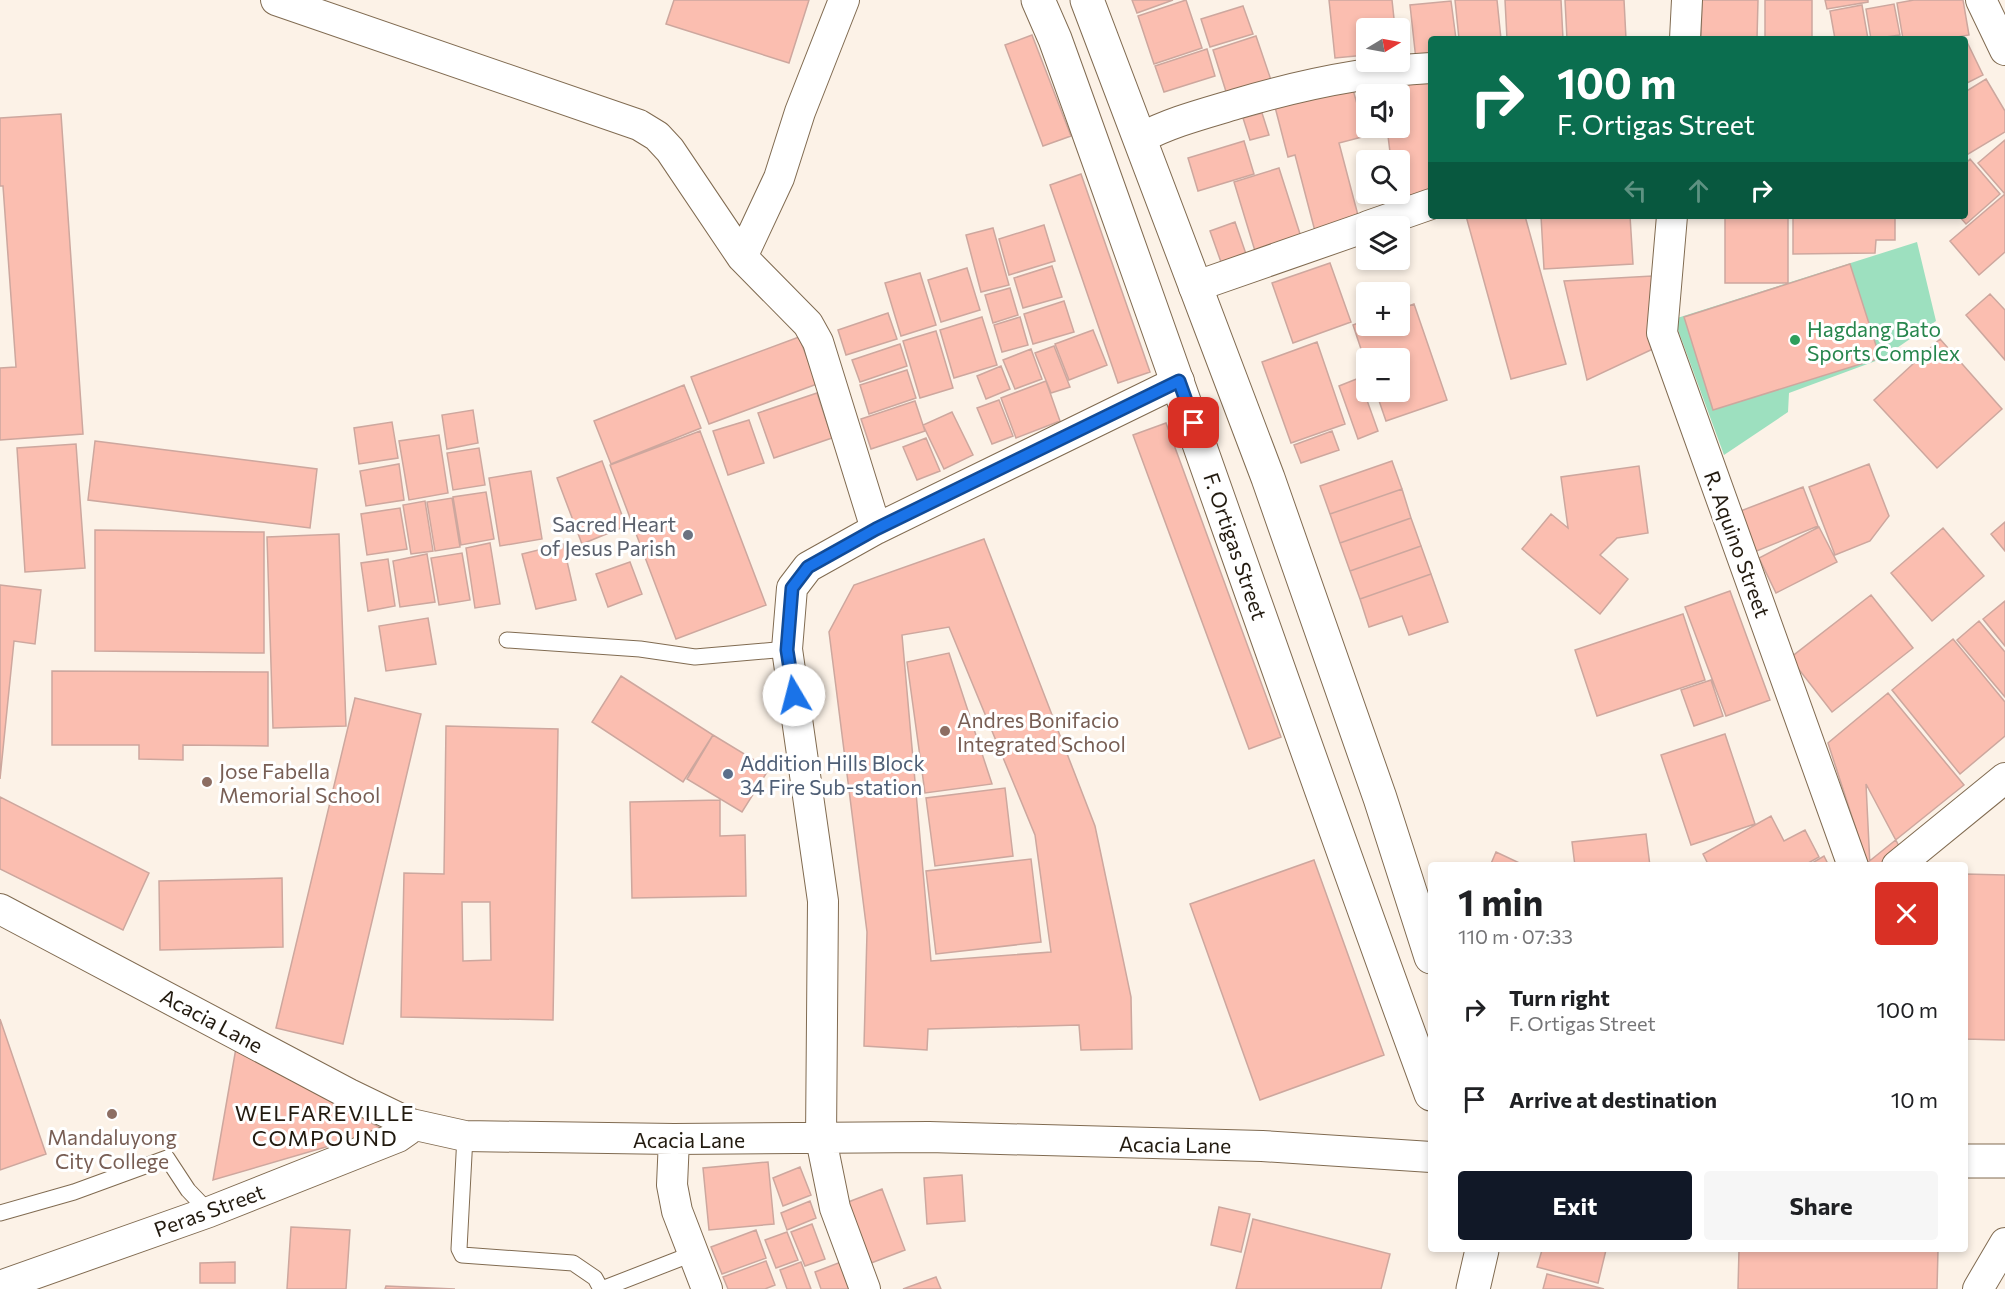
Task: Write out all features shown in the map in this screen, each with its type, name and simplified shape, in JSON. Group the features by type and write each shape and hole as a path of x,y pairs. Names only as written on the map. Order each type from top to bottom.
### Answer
{"street":[{"path":"276,0 639,125 657,136 670,150 742,257 808,324 818,342 876,529"},
{"path":"742,257 779,178 800,112 844,0"},
{"name":"F. Ortigas Street","path":"1038,0 1055,39 1179,381 1338,841 1428,1086"},
{"path":"1087,0 1141,138 1194,287 1275,500 1380,798 1428,948"},
{"path":"1684,36 1687,0"},
{"path":"1981,0 2005,50"},
{"path":"1141,138 1168,124 1294,87 1398,69 1428,68"},
{"path":"1398,216 1428,205"},
{"name":"R. Aquino Street","path":"1672,219 1662,333 1852,862"},
{"path":"1194,287 1356,231"},
{"path":"865,1289 835,1208 821,1140 823,901 787,650 792,588 808,567 876,529 1179,381"},
{"path":"1902,862 2005,778"},
{"name":"Acacia Lane","path":"0,909 411,1124 465,1136 821,1140 930,1137 1262,1146 1428,1157"},
{"name":"Peras Street","path":"0,1286 209,1212 398,1137 408,1130 411,1124"},
{"path":"674,1139 672,1185 677,1211 707,1289"},
{"path":"1968,1161 2005,1161"},
{"path":"1977,1289 2005,1243"},
{"path":"1473,1289 1482,1252"}],"lane":[{"path":"507,640 640,648 695,657 787,650"},
{"path":"465,1136 459,1249 462,1255 573,1263 595,1278 601,1289 692,1254"},
{"path":"0,1213 74,1192 167,1158 188,1190 209,1212"}],"green space":[{"name":"Hagdang Bato Sports Complex","path":"1917,242 1936,321 1881,359 1789,393 1788,412 1724,455 1674,319"}],"building":[{"path":"674,0 809,0 789,63 666,24"},
{"path":"1132,0 1173,0 1137,13"},
{"path":"1186,0 1202,48 1154,64 1138,16"},
{"path":"1329,0 1392,0 1394,18 1356,18 1356,56 1335,58"},
{"path":"1455,0 1497,0 1501,36 1459,36"},
{"path":"1505,0 1561,0 1563,36 1507,36"},
{"path":"1565,0 1624,0 1626,36 1567,36"},
{"path":"1702,0 1758,0 1757,36 1701,36"},
{"path":"1765,0 1812,0 1812,36 1765,36"},
{"path":"1825,0 1868,0 1868,2 1827,9"},
{"path":"1914,0 1963,0 1969,35 1902,36 1897,3"},
{"path":"1451,1 1456,36 1428,36 1428,58 1416,60 1410,5"},
{"path":"1894,4 1900,35 1870,36 1866,9"},
{"path":"1862,5 1867,36 1834,36 1830,11"},
{"path":"1243,6 1253,34 1210,47 1201,19"},
{"path":"1032,35 1071,136 1043,146 1005,45"},
{"path":"1256,36 1272,83 1228,98 1213,50"},
{"path":"1968,44 1983,75 1968,82"},
{"path":"1207,49 1215,76 1164,92 1155,66"},
{"path":"1428,77 1428,192 1410,195 1410,150 1390,150 1388,138 1410,138 1410,84 1381,84"},
{"path":"1986,79 2005,111 2005,132 1968,154 1968,90"},
{"path":"1352,86 1356,100 1356,138 1358,138 1339,143 1358,216 1356,216 1356,224 1316,235 1295,155 1288,157 1275,107"},
{"path":"1262,113 1269,135 1250,140 1243,118"},
{"path":"61,114 83,434 0,440 0,368 16,367 3,186 0,186 0,118"},
{"path":"2005,140 2005,192 2004,193 1978,163"},
{"path":"1244,141 1254,174 1198,191 1188,158"},
{"path":"1970,159 2000,194 1966,224 1962,219 1968,219 1968,161"},
{"path":"1279,168 1301,237 1255,251 1234,182"},
{"path":"1081,174 1150,372 1118,383 1050,185"},
{"path":"2005,194 2005,252 1979,275 1950,241"},
{"path":"1467,219 1526,219 1566,364 1511,379"},
{"path":"1541,219 1630,219 1633,264 1544,269"},
{"path":"1725,219 1788,219 1788,283 1725,283"},
{"path":"1793,219 1895,219 1895,240 1876,240 1875,253 1793,254"},
{"path":"1235,222 1246,254 1221,262 1210,231"},
{"path":"1044,225 1055,261 1009,275 999,239"},
{"path":"993,228 1009,285 981,292 966,235"},
{"path":"1330,263 1351,322 1293,343 1272,283"},
{"name":"Hagdang Bato Sports Complex","path":"1850,264 1880,358 1713,410 1684,317"},
{"path":"1052,266 1062,297 1023,308 1014,278"},
{"path":"967,268 980,310 941,322 928,280"},
{"path":"920,273 936,325 901,336 885,283"},
{"path":"1652,276 1655,348 1587,380 1564,281"},
{"path":"1010,288 1018,315 993,323 985,295"},
{"path":"1990,294 2005,310 2005,360 1966,315"},
{"path":"1064,301 1074,332 1033,344 1024,314"},
{"path":"1414,304 1447,400 1386,421 1379,402 1410,402 1410,348 1361,348 1357,336 1410,336 1410,305"},
{"path":"888,313 897,339 846,355 838,330"},
{"path":"982,317 997,365 954,378 940,330"},
{"path":"1020,317 1028,345 1002,352 994,325"},
{"path":"1093,330 1107,365 1069,380 1055,344"},
{"path":"936,331 953,388 920,398 903,341"},
{"path":"799,337 817,384 709,424 691,377"},
{"path":"1940,339 2002,409 1937,468 1874,400"},
{"path":"1317,342 1345,424 1291,443 1262,362"},
{"path":"900,344 907,366 860,382 852,360"},
{"path":"1054,346 1070,387 1051,393 1035,353"},
{"path":"1031,349 1042,379 1015,389 1003,360"},
{"path":"1001,366 1010,389 986,399 977,376"},
{"path":"907,370 916,398 869,414 860,385"},
{"path":"1356,379 1356,402 1368,402 1378,431 1358,439 1339,386"},
{"path":"1046,381 1060,421 1016,438 1001,398"},
{"path":"684,385 701,428 611,464 594,421"},
{"path":"817,393 832,438 774,458 758,413"},
{"path":"999,400 1013,436 992,444 977,408"},
{"path":"915,401 925,431 871,449 861,419"},
{"path":"473,410 478,443 447,449 442,415"},
{"path":"952,412 973,455 944,469 923,425"},
{"path":"749,420 764,463 728,475 713,431"},
{"path":"392,422 398,458 359,464 354,428"},
{"path":"1166,423 1281,737 1249,749 1133,435"},
{"name":"Sacred Heart of Jesus Parish","path":"700,431 766,605 676,639 610,465"},
{"path":"1332,431 1339,450 1301,463 1294,445"},
{"path":"439,435 448,493 409,500 399,441"},
{"path":"926,438 940,471 917,480 903,447"},
{"path":"95,441 317,469 310,528 88,500"},
{"path":"76,444 85,568 25,572 17,448"},
{"path":"479,448 485,485 453,490 447,453"},
{"path":"602,461 626,526 582,544 557,478"},
{"path":"1392,461 1402,489 1330,514 1320,486"},
{"path":"399,464 404,500 366,506 360,471"},
{"path":"1869,464 1889,516 1870,541 1835,555 1809,487"},
{"path":"1639,466 1648,533 1617,538 1600,555 1628,579 1600,614 1522,549 1551,514 1568,528 1561,477"},
{"path":"531,471 542,539 500,546 489,478"},
{"path":"1803,487 1818,526 1754,552 1738,512"},
{"path":"1402,489 1411,518 1340,543 1330,514"},
{"path":"486,492 494,539 461,545 453,497"},
{"path":"452,498 460,547 435,551 427,502"},
{"path":"425,501 433,551 411,554 403,505"},
{"path":"400,508 407,549 367,555 361,514"},
{"path":"1411,518 1421,546 1350,571 1340,543"},
{"path":"2005,522 2005,551 1991,534"},
{"path":"1819,527 1837,562 1776,593 1759,558"},
{"path":"1943,528 1984,576 1932,621 1891,573"},
{"path":"95,530 264,532 264,653 95,651"},
{"path":"339,534 346,726 273,728 267,537"},
{"path":"984,539 1095,826 1131,997 1132,1049 1081,1050 1079,1025 928,1029 927,1050 864,1046 867,932 829,632 854,585","holes":["949,627 1035,835 1051,952 931,961 902,635"]},
{"path":"490,543 500,604 475,608 466,548"},
{"path":"563,544 576,600 536,609 522,554"},
{"path":"1421,546 1431,574 1360,599 1350,571"},
{"path":"462,553 470,600 439,605 431,558"},
{"path":"427,554 435,602 400,607 393,561"},
{"path":"388,559 395,606 368,611 361,563"},
{"path":"630,562 642,594 608,607 596,574"},
{"path":"1431,574 1448,622 1409,635 1402,616 1369,627 1360,599"},
{"path":"0,585 41,590 35,644 14,641 0,779"},
{"path":"1730,591 1770,700 1726,716 1685,607"},
{"path":"1871,595 1913,648 1832,712 1790,658"},
{"path":"2005,601 2005,646 1983,619"},
{"path":"1683,614 1705,680 1597,716 1575,650"},
{"path":"428,618 436,664 386,671 379,626"},
{"path":"1979,621 2005,652 2005,697 1957,640"},
{"path":"1953,639 2005,702 2005,736 1960,774 1892,690"},
{"path":"949,653 992,784 925,793 907,662"},
{"path":"52,671 268,672 268,746 183,745 183,760 139,759 139,745 52,745"},
{"path":"621,676 713,735 683,782 592,722"},
{"path":"1711,680 1723,716 1694,726 1681,690"},
{"path":"1888,693 1964,785 1867,862 1828,743"},
{"path":"355,698 421,714 343,1044 276,1028"},
{"path":"446,726 558,729 553,1020 401,1017 404,873 444,874","holes":["462,902 490,902 491,960 463,961"]},
{"path":"1725,734 1755,824 1691,845 1661,755"},
{"name":"Addition Hills Block 34 Fire Sub-station","path":"713,735 769,769 742,812 687,779"},
{"path":"1866,784 1900,848 1903,862 1870,862"},
{"path":"1005,788 1013,856 935,866 926,798"},
{"path":"0,797 149,873 123,930 0,869"},
{"path":"720,800 720,836 745,835 746,896 632,898 630,802"},
{"path":"1771,816 1784,841 1805,830 1819,857 1810,862 1707,862 1703,854"},
{"path":"1646,834 1650,862 1574,862 1572,842"},
{"path":"1496,852 1517,862 1492,862"},
{"path":"1824,856 1827,862 1814,862"},
{"path":"1031,859 1041,942 936,954 926,871"},
{"path":"1314,860 1384,1055 1260,1100 1190,904"},
{"path":"1968,874 2005,875 2005,1040 1968,1039"},
{"path":"282,878 283,947 160,950 159,881"},
{"path":"0,1019 46,1154 0,1170"},
{"path":"236,1048 384,1130 213,1180"},
{"path":"768,1162 774,1224 709,1230 703,1168"},
{"path":"800,1167 811,1195 783,1206 773,1178"},
{"path":"962,1175 965,1221 927,1224 924,1178"},
{"path":"882,1189 905,1250 866,1265 843,1204"},
{"path":"810,1201 816,1218 787,1230 781,1213"},
{"path":"1219,1207 1250,1214 1241,1252 1211,1245"},
{"path":"1253,1219 1390,1254 1381,1289 1236,1289"},
{"path":"812,1224 825,1259 805,1266 791,1232"},
{"path":"291,1227 350,1230 346,1289 287,1289"},
{"path":"756,1230 766,1258 722,1274 711,1247"},
{"path":"787,1232 798,1260 776,1268 765,1240"},
{"path":"1541,1252 1606,1252 1598,1283 1537,1267"},
{"path":"1739,1252 1938,1252 1937,1289 1738,1289"},
{"path":"766,1261 775,1285 765,1289 728,1289 723,1277"},
{"path":"235,1262 235,1283 200,1283 200,1263"},
{"path":"801,1262 811,1289 787,1289 780,1270"},
{"path":"841,1262 851,1289 821,1289 815,1272"},
{"path":"1547,1274 1604,1289 1543,1289"},
{"path":"936,1277 941,1289 903,1289"},
{"path":"386,1286 455,1289 385,1289"}],"place":[{"name":"Hagdang Bato Sports Complex","path":"1795,340"},
{"name":"Sacred Heart of Jesus Parish","path":"688,535"},
{"name":"Andres Bonifacio Integrated School","path":"945,731"},
{"name":"Addition Hills Block 34 Fire Sub-station","path":"728,774"},
{"name":"Jose Fabella Memorial School","path":"207,782"},
{"name":"Mandaluyong City College","path":"112,1114"}],"district":[{"name":"WELFAREVILLE COMPOUND","path":"325,1124"}],"route":[{"path":"794,695 787,650 792,588 808,567 876,529 1179,381 1194,423"}]}
